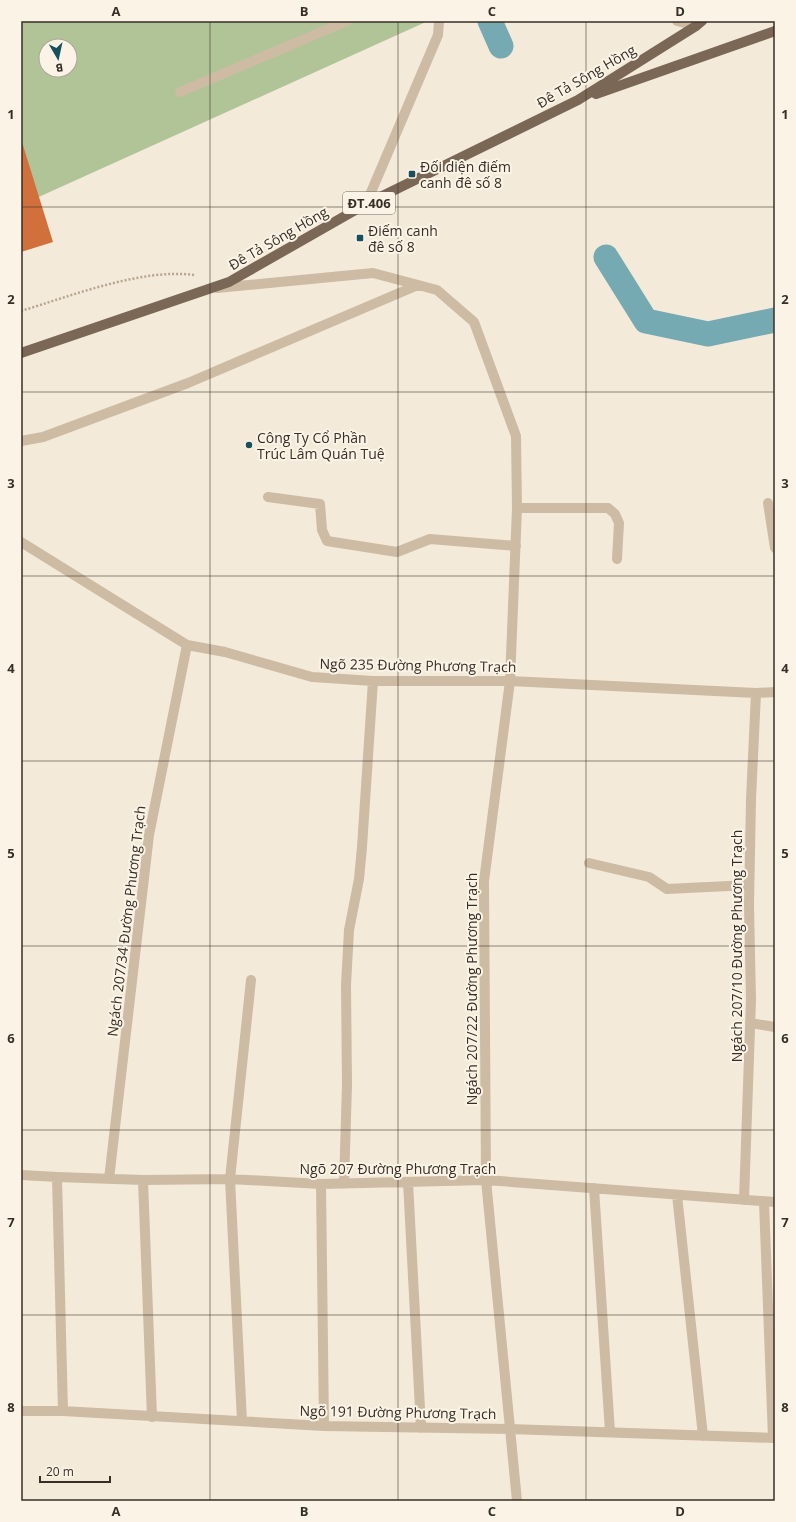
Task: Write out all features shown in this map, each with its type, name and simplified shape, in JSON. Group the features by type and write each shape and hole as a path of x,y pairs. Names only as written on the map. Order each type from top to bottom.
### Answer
{"main road":[{"name":"Đê Tả Sông Hồng","path":"21,353 214,289 229,282 366,204 578,100 699,23"},
{"path":"578,100 775,31"}],"street":[{"path":"180,92 347,21"},
{"path":"366,204 438,35 440,21"},
{"path":"677,21 699,23"},
{"name":"Ngách 207/22 Đường Phương Trạch","path":"214,289 373,273 437,290 474,322 516,436 517,508 510,681 484,881 486,1180 517,1501"},
{"path":"21,441 43,437 174,388 418,285"},
{"path":"268,496 320,504 322,530 327,541 397,552 430,538 516,546"},
{"path":"768,503 775,548"},
{"path":"517,508 608,508 615,514 619,524 617,559"},
{"name":"Ngõ 235 Đường Phương Trạch","path":"21,542 187,645 225,652 312,677 373,681 510,681 756,693 775,692"},
{"name":"Ngách 207/34 Đường Phương Trạch","path":"108,1179 149,834 187,645"},
{"path":"344,1184 347,1085 346,985 349,930 359,880 373,681"},
{"name":"Ngách 207/10 Đường Phương Trạch","path":"744,1200 750,1023 749,885 751,799 756,693"},
{"path":"589,863 649,877 667,889 749,885"},
{"path":"242,1421 230,1179 251,980"},
{"path":"750,1023 775,1026"},
{"name":"Ngõ 207 Đường Phương Trạch","path":"21,1175 57,1178 143,1180 230,1179 321,1184 486,1180 775,1202"},
{"path":"57,1178 63,1411"},
{"path":"143,1180 152,1417"},
{"path":"408,1182 421,1428"},
{"path":"321,1184 324,1426"},
{"path":"594,1188 610,1432"},
{"path":"677,1195 703,1436"},
{"path":"764,1202 774,1438"},
{"name":"Ngõ 191 Đường Phương Trạch","path":"21,1411 63,1411 324,1426 509,1429 774,1438"}],"path":[{"path":"21,311 90,290 133,279 162,275 180,274 194,276 203,280 214,289"}],"green space":[{"path":"21,21 428,21 21,205"}],"building":[{"path":"21,139 53,242 21,252"}],"waterway":[{"path":"490,21 501,46"},
{"path":"606,257 646,321 708,334 775,320"}],"place":[{"name":"Đối diện điếm canh đê số 8","path":"412,174"},
{"name":"Điếm canh đê số 8","path":"360,238"},
{"name":"Công Ty Cổ Phần Trúc Lâm Quán Tuệ","path":"249,445"}]}
